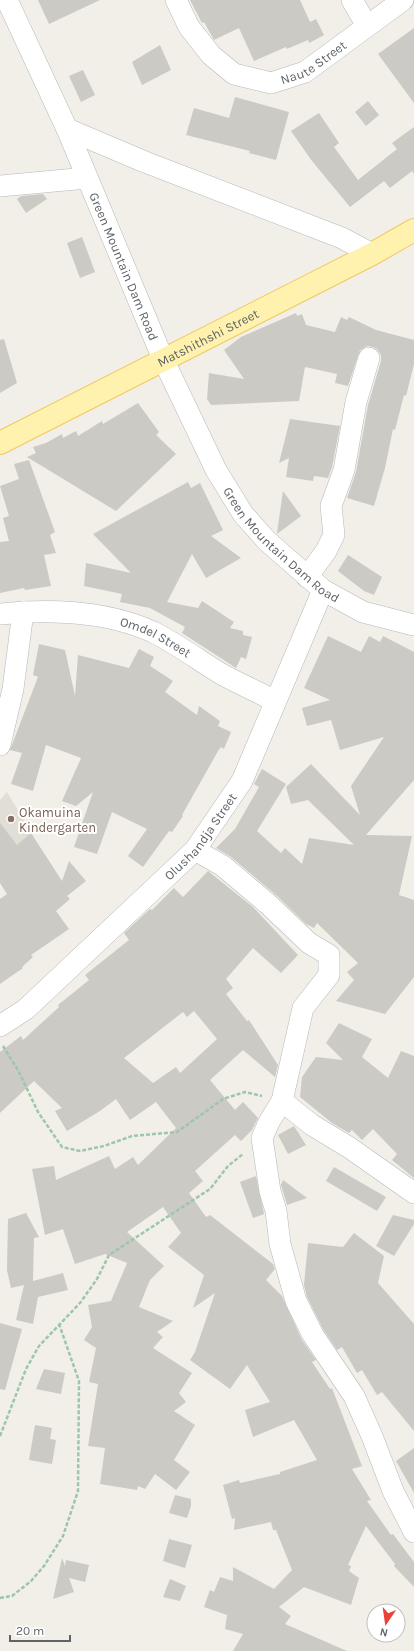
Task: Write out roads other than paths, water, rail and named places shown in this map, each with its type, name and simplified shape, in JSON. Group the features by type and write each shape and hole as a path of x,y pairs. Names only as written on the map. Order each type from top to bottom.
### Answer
{"main road":[{"name":"Matshithshi Street","path":"0,443 372,254 414,230"}],"street":[{"name":"Green Mountain Dam Road","path":"6,0 67,129 163,359 216,470 243,514 267,541 315,584 362,612 414,625"},
{"name":"Naute Street","path":"176,0 189,27 210,55 234,74 271,83 305,72 403,0"},
{"path":"352,0 367,26"},
{"path":"67,129 145,162 342,238 372,254"},
{"path":"0,186 87,178"},
{"name":"Olushandja Street","path":"0,1026 26,1009 195,850 242,781 275,701 326,551 334,535 331,506 344,470 356,402 369,358"},
{"path":"0,744 13,689 23,612"},
{"name":"Omdel Street","path":"0,614 23,612 88,615 120,621 153,632 224,675 275,701"},
{"path":"195,850 223,866 268,904 309,943 329,955 329,975 304,1008 282,1101 268,1122 262,1138 270,1191 276,1211 280,1244 296,1301 313,1335 354,1396 372,1436 393,1491 414,1532"},
{"path":"282,1101 312,1125 350,1148 414,1193"}],"place":[{"name":"Okamuina Kindergarten","path":"11,819"}]}
